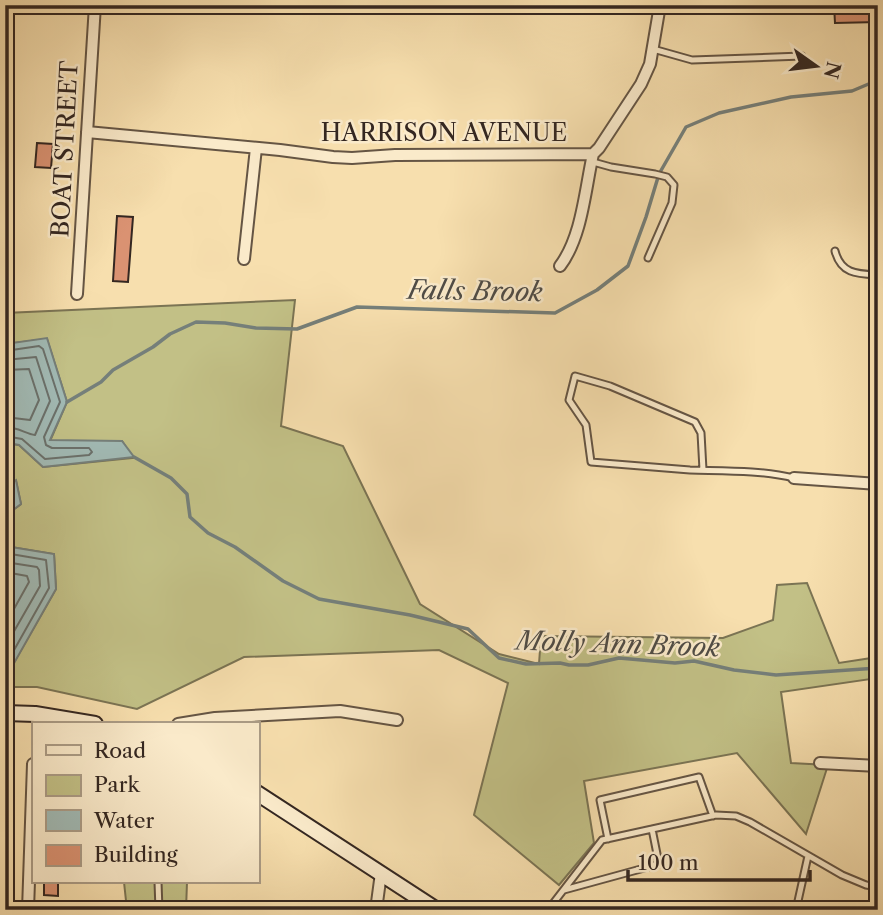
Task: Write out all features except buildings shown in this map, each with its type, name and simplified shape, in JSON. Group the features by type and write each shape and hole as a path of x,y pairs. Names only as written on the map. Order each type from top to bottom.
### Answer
{"street":[{"path":"5,20 6,5"},
{"name":"BOAT STREET","path":"77,294 94,5"},
{"path":"560,266 574,242 592,158 640,85 650,64 660,5"},
{"name":"HARRISON AVENUE","path":"87,132 352,158 395,155 592,158"},
{"path":"244,259 256,148"},
{"path":"794,478 878,484"},
{"path":"190,722 215,718 340,711 397,720"},
{"path":"5,713 71,722"},
{"path":"820,763 878,766"},
{"path":"28,910 32,793"},
{"path":"259,794 437,910"},
{"path":"376,910 381,873"}],"lane":[{"path":"653,48 692,60 802,57"},
{"path":"592,158 611,167 667,177 674,185 671,203 648,258"},
{"path":"835,251 838,260 847,270 878,275"},
{"path":"703,470 701,433 695,422 610,386 575,376 569,400 586,425 591,462 703,470 738,470 794,478"},
{"path":"608,839 600,800 699,777 713,816"},
{"path":"548,910 602,840 713,816 736,816 750,822 842,876 878,887"},
{"path":"563,890 659,864 652,829"},
{"path":"796,910 808,856"},
{"path":"158,884 159,910"}],"green space":[{"path":"295,300 281,426 343,446 420,604 499,654 539,664 541,636 723,638 773,620 777,585 807,583 839,663 878,657 878,678 781,692 791,763 828,765 806,834 737,753 584,781 594,843 559,885 474,815 508,683 439,650 244,657 137,709 37,687 5,687 5,669 13,664 56,589 54,554 5,546 5,516 21,504 16,481 5,487 5,445 19,445 43,467 133,458 122,441 50,441 67,402 47,339 5,344 5,313"},
{"path":"124,884 187,884 186,910 127,910"}],"water":[{"path":"47,338 67,402 50,440 122,441 134,457 43,467 19,445 5,445 5,344"},
{"path":"16,480 21,504 5,516 5,487"},
{"path":"5,546 54,554 56,589 13,665 5,669"}],"waterway":[{"name":"Falls Brook","path":"67,402 170,334 196,322 297,329 357,307 555,313 597,290 628,266 659,174 686,127 719,113 791,97 852,91 878,80"},
{"name":"Molly Ann Brook","path":"134,457 171,478 187,494 190,517 208,533 235,547 283,581 319,599 410,615 468,629 499,658 526,664 569,665 588,665 619,658 675,663 694,661 734,670 776,675 878,668"}]}
